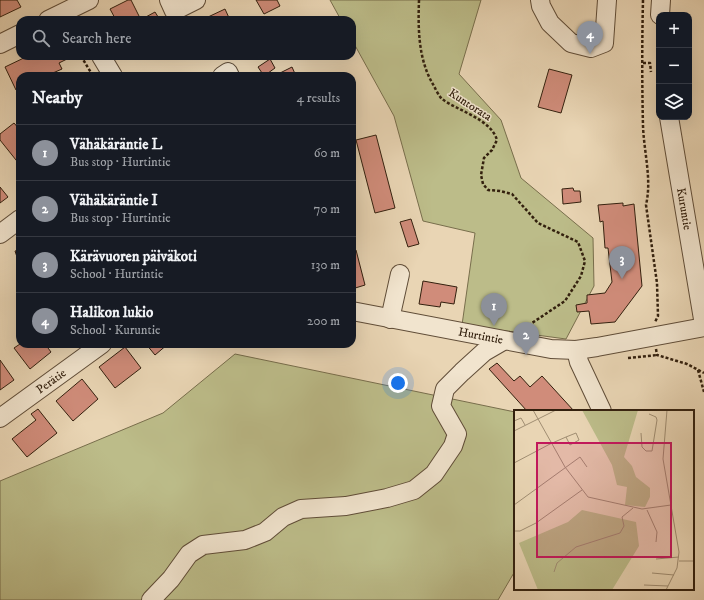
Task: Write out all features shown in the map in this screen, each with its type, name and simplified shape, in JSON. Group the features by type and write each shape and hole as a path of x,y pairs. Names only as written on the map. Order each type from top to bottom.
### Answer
{"street":[{"path":"58,16 89,0"},
{"path":"169,0 174,11 196,0"},
{"path":"540,0 541,6 550,23 571,43 591,48 604,43 607,0"},
{"path":"660,12 661,0"},
{"path":"0,44 16,36"},
{"path":"104,60 111,72"},
{"name":"Kuruntie","path":"670,120 704,326"},
{"path":"0,234 16,222"},
{"path":"390,318 400,274"},
{"name":"Hurtintie","path":"356,312 551,349 576,350 652,337 704,326"},
{"path":"151,600 171,579 189,554 203,545 245,540 265,532 283,517 301,509 346,506 387,498 414,490 434,474 452,446 457,434 441,406 446,389 484,352 503,341"},
{"name":"Perätie","path":"0,418 96,348"},
{"path":"576,350 602,410"}],"path":[{"name":"Kuntorata","path":"418,0 418,25 421,56 428,77 441,98 483,122 496,134 498,140 492,150 484,158 482,175 483,184 488,190 512,194 538,223 578,242 585,261 581,276 565,301 554,310 503,341"},
{"path":"643,0 643,127 649,179 646,211 657,283 658,310 658,316 653,327 652,337 657,355 687,364 704,372"},
{"path":"83,60 91,72"},
{"path":"643,63 650,63 650,72"},
{"path":"697,369 704,392"}],"green space":[{"path":"330,0 481,0 459,74 501,120 521,178 593,238 594,286 566,339 462,325 475,233 423,221 394,116 356,47 356,16 339,16"},
{"path":"235,354 514,412 514,573 498,600 0,600 0,481 163,413"}],"building":[{"path":"0,0 17,0 21,7 0,17"},
{"path":"131,0 139,16 114,16 110,9"},
{"path":"256,0 277,0 280,6 264,14"},
{"path":"225,9 228,16 210,16"},
{"path":"155,12 158,16 148,16"},
{"path":"20,60 65,60 59,63 62,69 55,72 16,72 16,90 5,67"},
{"path":"271,60 275,68 270,72 261,72 258,67"},
{"path":"292,67 294,72 282,72"},
{"path":"549,69 572,75 561,113 538,107"},
{"path":"14,123 16,125 16,160 0,140 0,134"},
{"path":"376,135 395,208 375,213 356,140"},
{"path":"0,187 8,197 0,203"},
{"path":"573,188 574,191 580,191 581,202 563,204 562,189"},
{"path":"623,203 623,206 634,204 642,286 615,322 591,324 589,311 577,312 576,305 587,303 587,295 605,293 612,282 608,248 605,248 603,221 600,222 598,205"},
{"path":"411,219 419,244 408,247 400,222"},
{"path":"356,250 365,285 356,288"},
{"path":"423,281 457,287 454,304 441,302 440,307 419,304"},
{"path":"16,347 16,348 48,348 51,352 30,369 14,348"},
{"path":"126,348 141,368 115,388 99,367"},
{"path":"149,348 163,348 155,355"},
{"path":"0,360 14,380 0,390"},
{"path":"497,363 514,381 520,376 530,387 542,376 573,410 526,410 489,369"},
{"path":"82,379 98,399 73,421 56,401"},
{"path":"38,409 57,433 27,457 12,439 36,420 31,414"}],"place":[{"name":"Halikon lukio","path":"590,54"},
{"name":"Kärävuoren päiväkoti","path":"622,279"},
{"name":"Vähäkäräntie L","path":"494,326"},
{"name":"Vähäkäräntie I","path":"526,355"}]}
